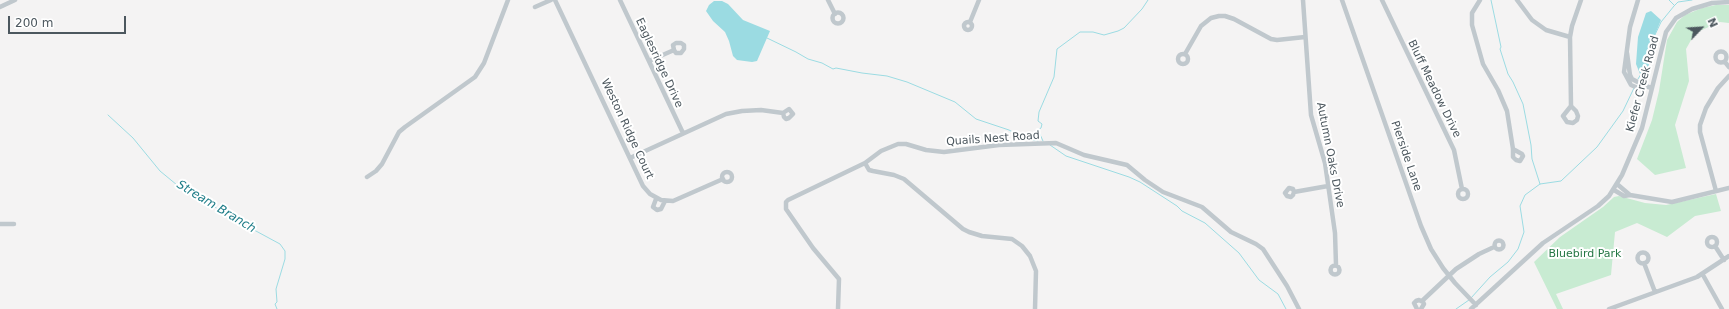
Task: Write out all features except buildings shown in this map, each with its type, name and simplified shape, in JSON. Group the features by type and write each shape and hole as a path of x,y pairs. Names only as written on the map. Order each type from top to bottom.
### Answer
{"street":[{"path":"0,7 15,0"},
{"path":"367,177 376,171 382,164 400,132 405,127 475,77 484,63 508,0"},
{"path":"535,7 551,0"},
{"name":"Weston Ridge Court","path":"556,0 646,190 656,199 654,207 657,210 661,209 665,201"},
{"name":"Eaglesridge Drive","path":"620,0 683,133"},
{"path":"828,0 835,14"},
{"path":"970,22 979,0"},
{"name":"Autumn Oaks Drive","path":"1303,0 1311,115 1325,163 1335,233 1336,265"},
{"name":"Pierside Lane","path":"1342,0 1420,226 1431,249 1449,276 1476,305"},
{"name":"Bluff Meadow Drive","path":"1382,0 1454,150 1462,189"},
{"path":"1480,0 1472,13 1472,25 1483,64 1498,90 1507,111 1513,149"},
{"path":"1517,0 1532,20 1546,30 1570,36"},
{"path":"1571,106 1570,36 1581,0"},
{"path":"1638,0 1630,27 1623,67 1625,76 1631,85 1640,89 1645,86 1652,88"},
{"name":"Kiefer Creek Road","path":"1472,309 1544,243 1598,206 1614,190 1642,128 1666,32 1680,15 1697,7 1712,3 1729,2"},
{"path":"1185,54 1201,26 1211,18 1219,16 1234,19 1271,39 1277,40 1305,37"},
{"path":"649,62 674,50"},
{"path":"1724,62 1729,67"},
{"path":"1716,191 1700,132 1700,125 1706,108 1718,88 1729,76"},
{"path":"630,158 716,118 735,112 761,110 783,113"},
{"name":"Quails Nest Road","path":"838,309 840,283 837,276 813,248 786,209 786,202 788,200 865,163 881,151 898,144 906,144 926,150 944,152 999,145 1056,143 1084,155 1128,165 1145,180 1163,192 1202,207 1231,232 1260,246 1287,286 1299,309"},
{"path":"865,163 869,170 894,175 904,179 963,229 982,236 1012,239 1022,246 1030,256 1036,271 1035,309"},
{"path":"656,199 665,201 681,198 722,179"},
{"path":"1617,184 1630,195"},
{"path":"1294,192 1328,186"},
{"path":"1614,190 1621,196 1630,195 1672,202 1729,188"},
{"path":"0,224 14,224"},
{"path":"1715,246 1724,260"},
{"path":"1417,309 1414,305 1415,302 1418,300 1422,301 1449,276 1479,254 1494,247"},
{"path":"1609,309 1703,275 1729,256"},
{"path":"1644,263 1655,292"},
{"path":"1703,275 1722,309"},
{"path":"1421,309 1424,304 1422,301"}],"green space":[{"path":"1716,5 1729,5 1729,23 1720,22 1695,33 1686,49 1689,81 1675,125 1686,168 1655,175 1637,159 1652,120 1659,91 1667,40 1677,22 1685,15 1702,8"},
{"name":"Bluebird Park","path":"1716,194 1721,211 1695,216 1667,237 1637,223 1615,232 1611,275 1556,294 1563,309 1557,309 1534,262 1560,237 1603,207 1614,197 1619,196 1645,203 1666,205"}],"water":[{"path":"714,1 722,1 728,4 743,20 770,31 757,61 752,62 737,60 733,56 725,32 713,21 706,11 709,5"},
{"path":"1651,11 1661,20 1654,37 1648,69 1640,74 1636,64 1638,37 1646,13"}],"waterway":[{"path":"1043,141 1038,130 1041,128 1042,124 1038,121 1039,112 1054,77 1057,49 1080,32 1093,32 1104,35 1124,28 1142,9 1148,0"},
{"path":"1491,0 1501,47 1500,49 1508,74 1523,104 1531,145 1532,159 1540,184"},
{"path":"1669,0 1674,5"},
{"path":"1653,39 1661,22 1674,6 1678,2 1692,0"},
{"path":"767,38 808,59 822,63 833,69 836,68 887,76 907,82 955,102 976,119 1009,130 1024,138 1038,141"},
{"path":"1638,79 1641,74"},
{"path":"1471,298 1490,277 1508,262 1518,249 1524,232 1520,206 1525,195 1540,184 1561,181 1597,147 1623,111 1634,88"},
{"name":"Stream Branch","path":"108,115 133,138 160,171 177,185 189,190 230,217 280,244 285,251 285,259 276,289 277,302 275,304 277,309"},
{"path":"1050,145 1066,156 1140,182 1177,206 1182,211 1205,223 1239,253 1259,280 1278,294 1286,309"},
{"path":"1456,309 1469,300"}]}
